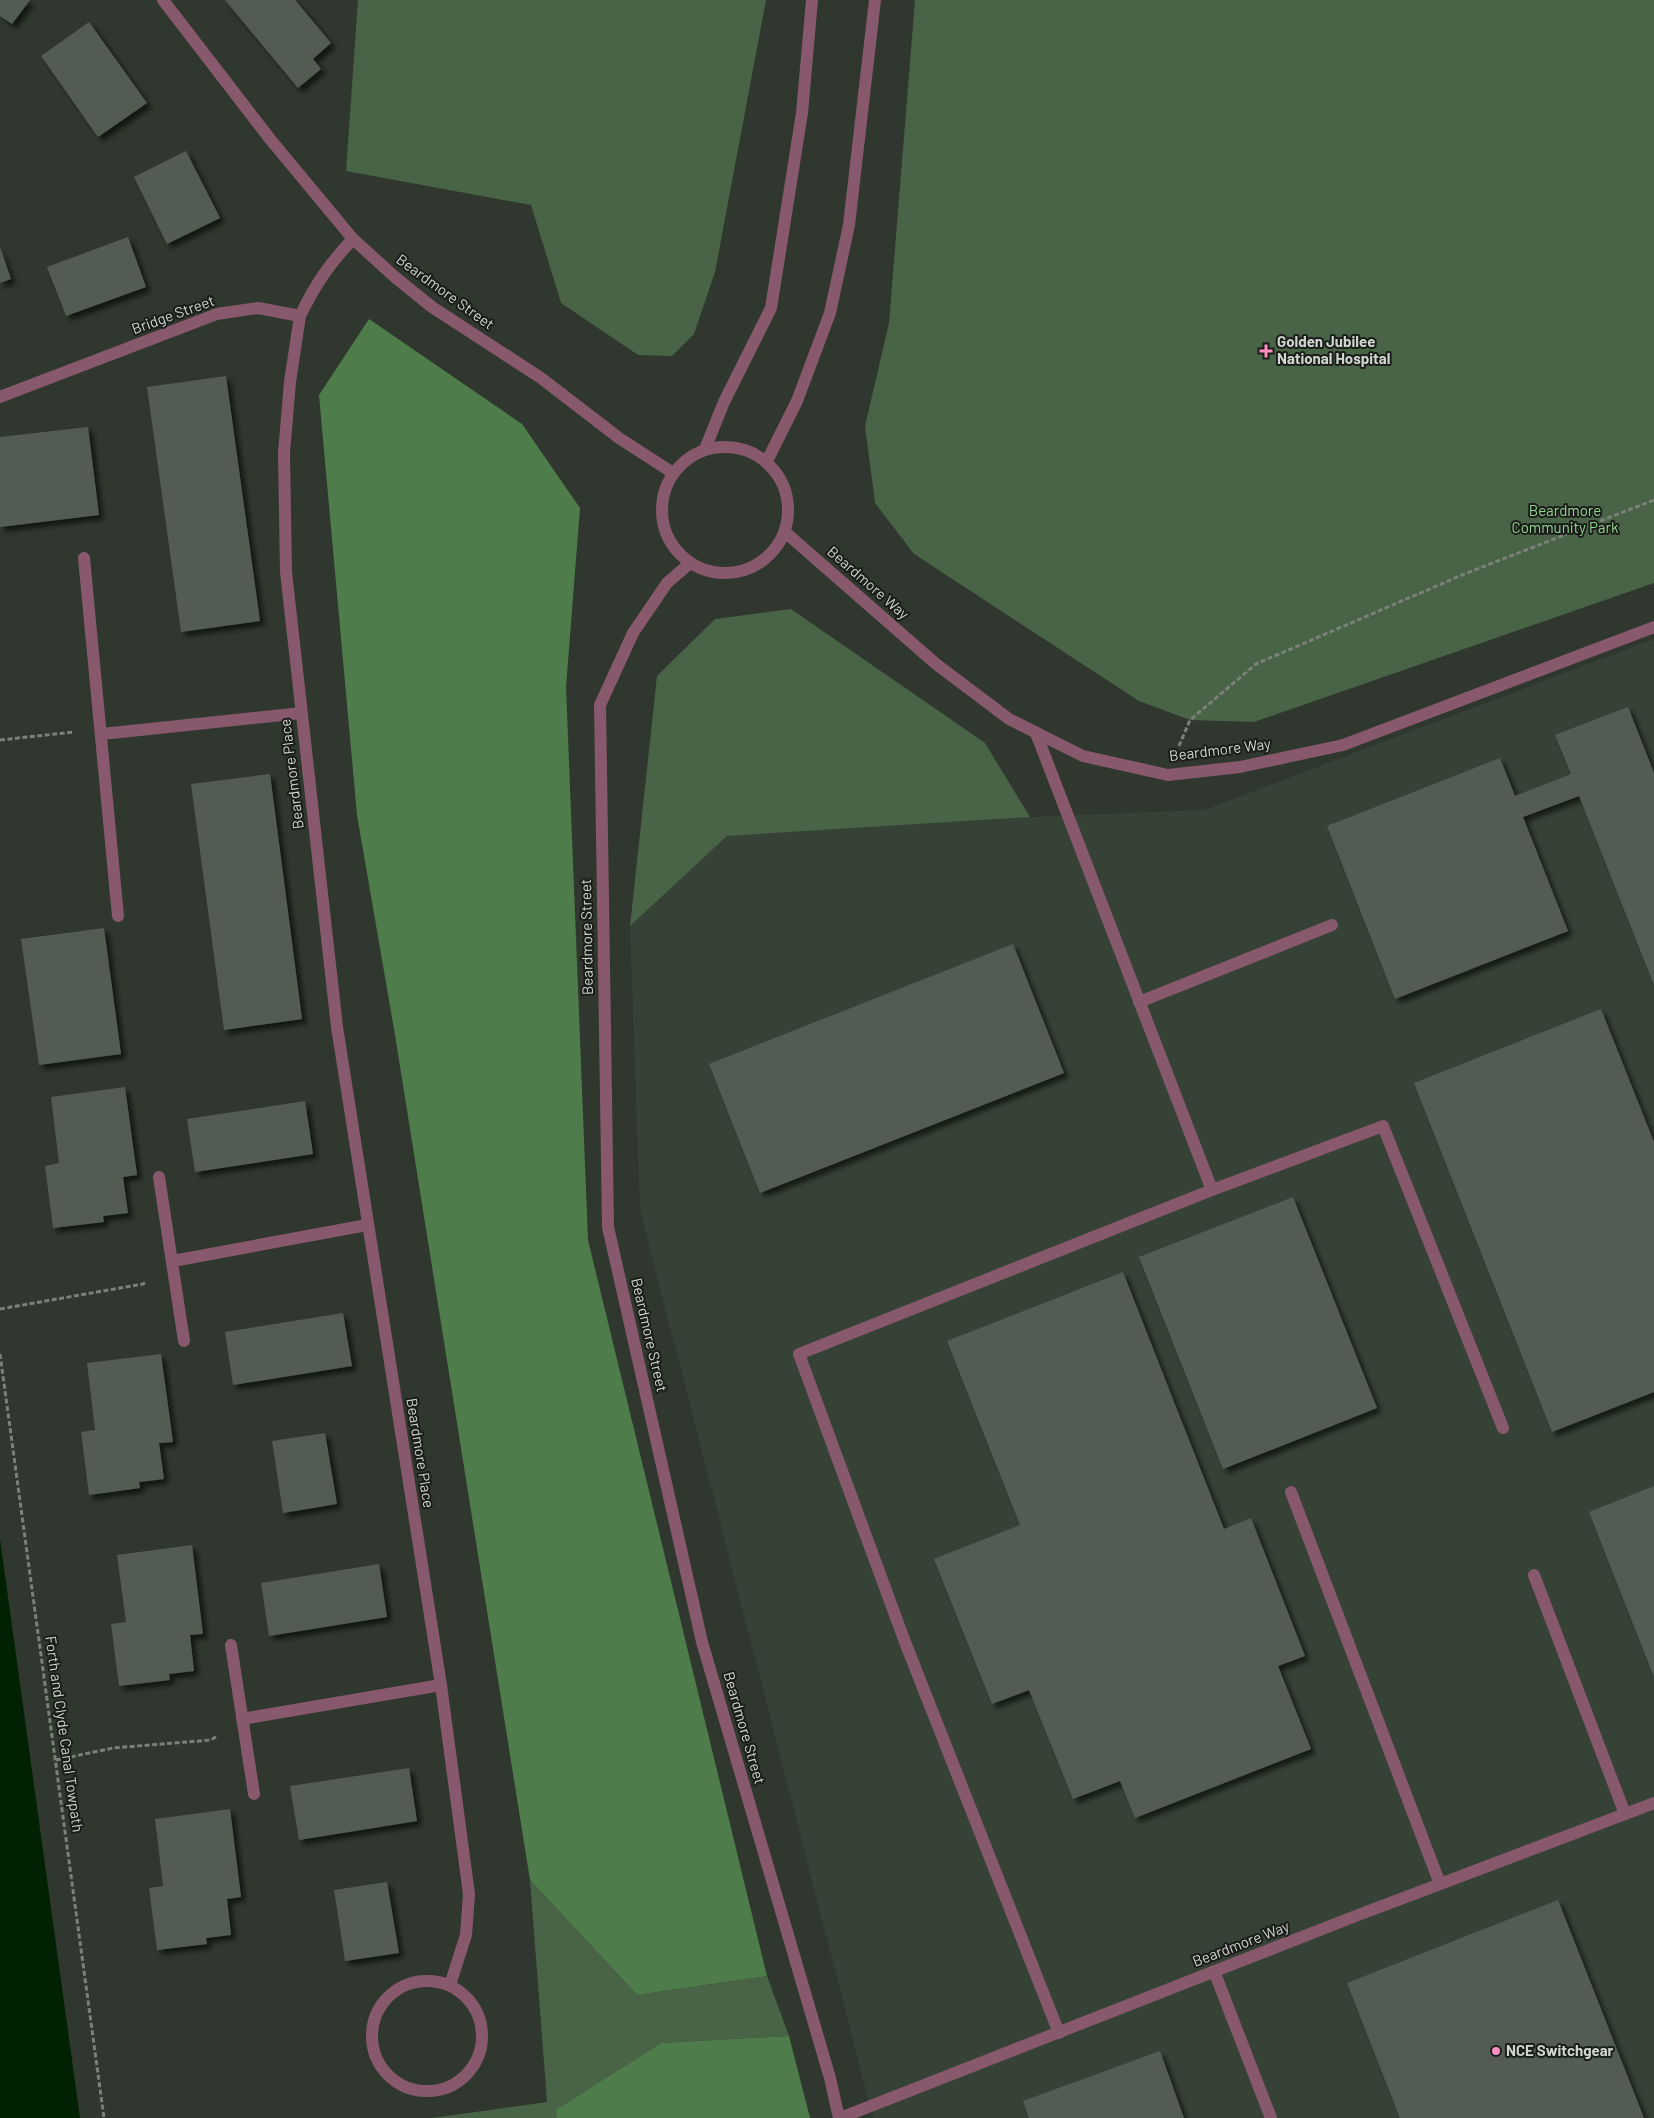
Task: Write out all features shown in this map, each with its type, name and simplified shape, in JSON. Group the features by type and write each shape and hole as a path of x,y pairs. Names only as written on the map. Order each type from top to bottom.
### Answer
{"street":[{"name":"Beardmore Street","path":"163,0 270,139 353,239 396,278 432,306 541,378 619,438 672,473"},
{"path":"705,449 724,402 771,308 802,113 812,0"},
{"path":"766,461 797,401 830,313 849,225 875,0"},
{"path":"300,316 315,285 336,256 353,239"},
{"name":"Bridge Street","path":"0,397 218,314 258,308 300,316"},
{"name":"Beardmore Place","path":"300,316 290,382 284,452 286,572 337,1027 441,1685 469,1894 466,1935 450,1985"},
{"path":"727,446 748,450 766,461 779,476 787,494 789,513 785,532 775,548 762,562 745,570 727,573 708,571 690,563 675,549 666,532 661,512 664,492 672,473 686,458 705,449 727,446"},
{"name":"Beardmore Way","path":"785,532 936,664 1009,719 1083,756 1168,775 1240,767 1343,745 1654,627"},
{"path":"84,558 118,916"},
{"name":"Beardmore Street","path":"690,563 667,583 633,634 600,705 608,1228 702,1642 830,2078 840,2118"},
{"path":"101,732 302,713"},
{"path":"1036,733 1212,1190"},
{"path":"1140,1002 1332,926"},
{"path":"1059,2033 905,1642 799,1354 1212,1190 1382,1126 1504,1428"},
{"path":"159,1177 184,1340"},
{"path":"173,1261 367,1225"},
{"path":"1291,1492 1440,1884"},
{"path":"1534,1575 1624,1814"},
{"path":"230,1646 254,1794"},
{"path":"242,1720 441,1685"},
{"name":"Beardmore Way","path":"840,2118 1214,1971 1654,1803"},
{"path":"1214,1971 1271,2118"},
{"path":"431,1981 450,1985 467,1998 479,2016 483,2036 479,2057 467,2076 450,2088 429,2092 408,2089 390,2078 377,2061 371,2040 374,2021 381,2004 395,1990 412,1983 431,1981"}],"path":[{"path":"1168,775 1190,720 1256,664 1462,575 1654,500"},
{"path":"0,740 101,732"},
{"path":"0,1309 143,1284 173,1261"},
{"name":"Forth and Clyde Canal Towpath","path":"0,1354 104,2118"},
{"path":"56,1760 113,1748 210,1740 242,1720"}],"shaded area":[{"path":"369,319 522,424 580,508 566,687 588,1240 767,1976 637,1995 530,1880 395,1035 357,815 319,395"},
{"path":"1654,639 1654,2118 873,2118 640,1210 630,926 727,836 1030,817 1204,810"},
{"path":"0,1539 80,2118 0,2118"},
{"path":"789,2036 810,2118 557,2118 556,2110 661,2043"}],"green space":[{"path":"358,0 766,0 715,272 694,334 672,356 638,355 561,303 531,205 346,171"},
{"name":"Golden Jubilee National Hospital","path":"915,0 1654,0 1654,583 1254,722 1190,720 1139,701 914,554 875,503 865,426 889,323"},
{"path":"791,609 985,743 1030,817 727,836 630,926 657,676 715,619"},
{"path":"530,1880 637,1995 767,1976 789,2036 661,2043 557,2110 557,2118 432,2118 547,2102"}],"building":[{"path":"0,0 30,0 12,24 0,16"},
{"path":"225,0 295,0 331,43 313,59 321,69 298,88"},
{"path":"89,22 147,103 98,137 41,56"},
{"path":"186,151 220,218 167,244 134,177"},
{"path":"128,237 146,287 66,316 47,267"},
{"path":"0,247 11,279 0,283"},
{"path":"226,376 260,621 181,632 147,387"},
{"path":"88,427 99,515 0,527 0,437"},
{"path":"1628,707 1654,773 1654,985 1579,796 1523,817 1568,931 1395,999 1327,826 1500,758 1515,796 1571,774 1555,735"},
{"path":"270,774 302,1019 224,1030 191,784"},
{"path":"104,928 121,1054 39,1065 21,939"},
{"path":"1013,944 1064,1073 760,1193 709,1064"},
{"path":"1601,1009 1654,1142 1654,1392 1552,1432 1414,1083"},
{"path":"125,1087 137,1175 123,1177 128,1213 103,1216 104,1222 53,1228 45,1166 59,1163 51,1097"},
{"path":"305,1101 313,1154 195,1172 187,1119"},
{"path":"1293,1197 1377,1408 1223,1469 1139,1257"},
{"path":"1123,1272 1224,1529 1251,1518 1305,1656 1278,1666 1311,1749 1135,1818 1120,1781 1073,1799 1029,1690 992,1704 934,1559 1020,1525 947,1341"},
{"path":"343,1313 352,1366 233,1385 225,1332"},
{"path":"161,1354 173,1442 159,1443 164,1479 139,1482 140,1488 89,1495 81,1432 95,1430 87,1363"},
{"path":"325,1433 337,1504 283,1513 272,1441"},
{"path":"1654,1486 1654,1677 1589,1512"},
{"path":"192,1545 203,1634 190,1635 194,1671 169,1674 170,1680 119,1686 111,1624 126,1622 117,1555"},
{"path":"379,1564 387,1617 269,1636 261,1583"},
{"path":"409,1768 417,1821 299,1840 290,1786"},
{"path":"230,1809 241,1897 227,1899 231,1935 206,1938 207,1944 157,1950 149,1888 163,1886 155,1819"},
{"path":"387,1882 399,1953 345,1961 334,1890"},
{"name":"NCE Switchgear","path":"1558,1900 1644,2118 1400,2118 1347,1983"},
{"path":"1160,2051 1184,2118 1029,2118 1023,2101"}],"place":[{"name":"Golden Jubilee National Hospital","path":"1266,351"},
{"name":"NCE Switchgear","path":"1496,2051"}],"park label":[{"name":"Beardmore Community Park","path":"1565,520"}]}
